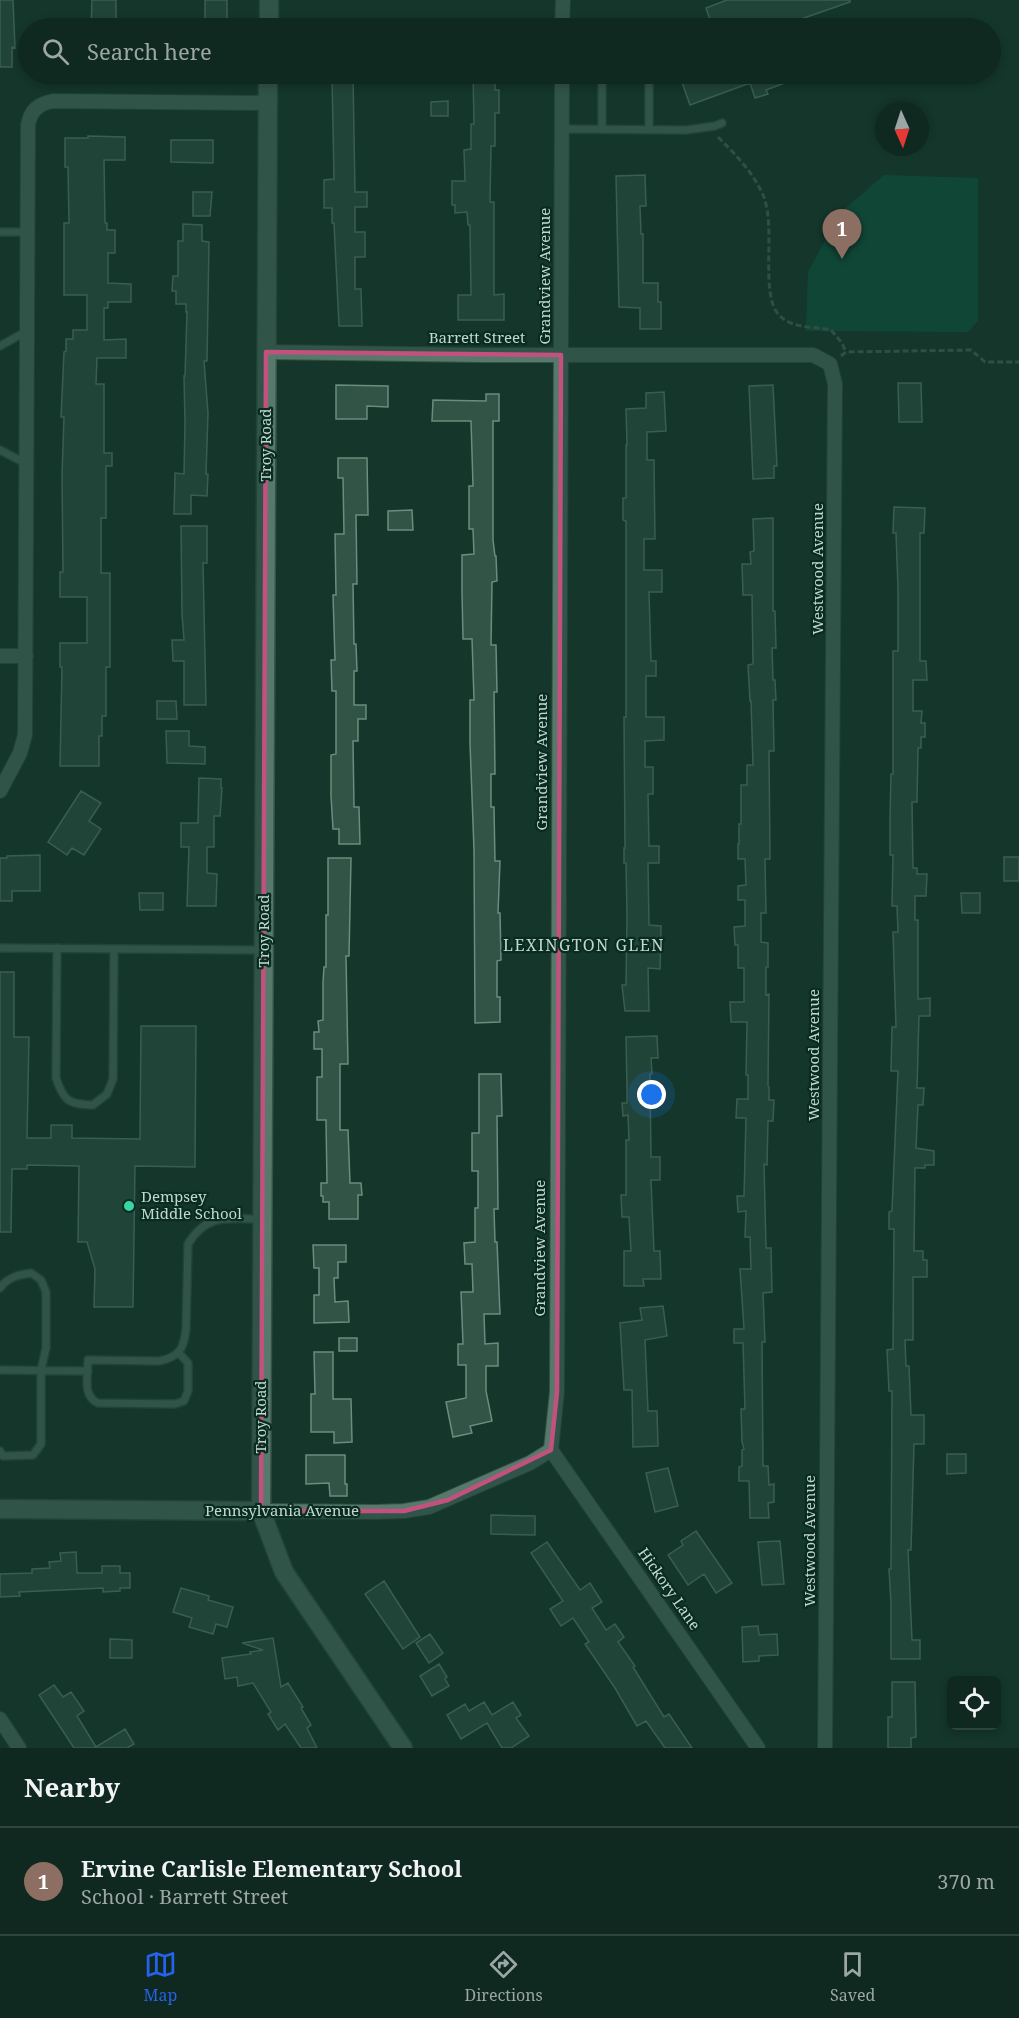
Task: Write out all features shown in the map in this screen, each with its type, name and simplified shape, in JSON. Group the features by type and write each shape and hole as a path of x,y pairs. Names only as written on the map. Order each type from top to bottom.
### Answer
{"street":[{"path":"268,18 269,0"},
{"path":"562,18 563,0"},
{"name":"Troy Road","path":"268,84 261,1511 284,1572 403,1748"},
{"name":"Grandview Avenue","path":"551,1450 557,1392 562,84"},
{"path":"2,785 20,753 25,735 28,125 34,110 42,104 54,101 268,103"},
{"name":"Barrett Street","path":"266,352 813,355 830,364"},
{"name":"Westwood Avenue","path":"825,1748 836,384 830,364"},
{"path":"0,656 26,656"},
{"name":"Pennsylvania Avenue","path":"0,1509 404,1511 429,1507 530,1463 551,1450"},
{"name":"Hickory Lane","path":"551,1450 758,1748"},
{"path":"0,1719 20,1748"}],"lane":[{"path":"602,84 602,129"},
{"path":"649,84 649,129"},
{"path":"561,129 686,130 718,125"},
{"path":"0,232 28,232"},
{"path":"0,346 27,331"},
{"path":"0,450 27,464"},
{"path":"0,948 264,950"},
{"path":"57,948 56,1078 62,1095 73,1104 93,1105 106,1094 114,1079 114,949"},
{"path":"179,1353 188,1363 188,1391 184,1401 175,1404 98,1403 91,1400 87,1393 88,1360 159,1361 170,1359 179,1353 186,1329 188,1244 195,1232 214,1219 262,1219"},
{"path":"0,1288 5,1281 17,1275 31,1274 41,1280 46,1292 46,1348 41,1370 41,1444 33,1455 3,1456 0,1451"},
{"path":"0,1370 88,1371"}],"path":[{"path":"718,125 718,136 750,172 763,195 769,216 772,306 780,317 792,325 831,330 846,352"},
{"path":"830,364 846,352 971,350 985,362 1019,362"}],"highlighted area":[{"path":"266,352 561,355 557,1392 551,1450 448,1500 404,1511 261,1511"}],"green space":[{"path":"884,175 978,178 978,321 968,332 806,331 808,272 840,213"}],"building":[{"path":"0,0 13,0 15,48 12,47 12,67 0,67"},
{"path":"92,0 116,0 116,18 91,18"},
{"path":"205,0 227,0 227,18 205,18"},
{"path":"727,0 850,0 850,2 804,18 710,18 706,8"},
{"path":"332,84 353,84 355,192 367,192 367,207 355,207 355,232 365,232 365,257 355,257 355,289 361,289 362,326 339,326 334,223 332,223 332,208 324,208 324,180 334,179"},
{"path":"473,84 495,84 495,90 499,90 499,113 495,113 495,146 491,146 490,202 494,202 494,295 504,294 504,320 458,320 458,295 471,295 470,225 468,225 467,212 455,213 455,205 452,205 452,181 465,181 464,150 471,149 471,124 474,124"},
{"path":"683,84 747,84 690,105"},
{"path":"750,84 782,84 766,90 768,94 755,98"},
{"path":"448,101 448,116 431,116 431,102"},
{"path":"88,136 125,137 125,160 104,160 105,223 107,223 107,230 115,230 115,253 108,253 108,283 131,284 131,302 108,302 108,308 104,308 104,340 126,339 126,358 97,358 96,384 104,384 104,453 112,453 112,466 106,466 106,518 101,518 101,573 110,573 110,667 106,667 106,716 102,716 102,736 99,736 99,766 60,766 62,667 60,667 60,643 87,643 87,597 60,597 60,572 63,572 64,417 61,417 64,352 66,351 66,339 73,339 73,330 87,330 87,295 64,295 64,223 69,223 65,138 88,138"},
{"path":"171,140 213,140 213,163 171,162"},
{"path":"645,175 646,206 640,206 641,234 643,234 643,283 658,283 661,329 640,329 640,308 619,307 616,176"},
{"path":"193,192 212,192 210,216 193,216"},
{"path":"183,224 202,225 202,241 209,242 207,361 204,361 208,413 206,474 208,474 207,496 191,495 191,514 174,514 175,473 184,474 184,376 187,312 186,304 176,304 176,291 172,291 173,276 178,276 178,241 183,241"},
{"path":"898,383 921,383 922,422 899,422"},
{"path":"336,385 388,386 388,407 367,406 367,419 336,419"},
{"path":"773,385 777,466 774,466 774,478 753,479 749,386"},
{"path":"664,392 666,431 647,432 647,460 654,460 655,539 644,539 644,570 662,570 662,592 649,592 651,661 656,661 656,676 646,676 646,717 664,717 664,740 645,741 645,767 653,767 653,794 648,794 649,846 659,846 659,863 648,863 649,925 661,926 660,969 648,968 649,1011 625,1011 622,985 626,985 627,915 626,863 624,863 626,521 623,520 623,498 626,498 626,409 646,408 646,393"},
{"path":"486,394 499,394 499,421 493,421 493,540 497,581 492,582 491,645 496,645 497,692 494,692 495,774 491,774 491,807 494,807 495,861 500,861 498,913 500,913 501,960 497,961 497,997 500,997 500,1022 475,1023 474,850 470,743 470,700 474,700 472,639 463,639 462,592 462,555 474,554 473,529 469,529 469,486 473,486 471,421 432,421 433,400 486,401"},
{"path":"338,458 367,458 368,515 356,515 357,584 353,584 357,671 354,671 354,705 366,705 366,719 358,719 358,741 353,741 354,807 359,807 360,844 339,844 339,829 333,829 331,796 331,755 336,754 336,691 332,691 331,660 335,660 333,595 336,595 335,534 344,534 343,478 338,478"},
{"path":"894,507 925,508 924,533 920,533 920,661 926,661 927,680 913,680 913,711 922,711 921,723 925,723 925,737 921,737 921,748 918,748 917,802 912,802 913,868 917,868 917,874 927,874 926,896 915,896 915,920 918,920 918,999 930,998 930,1016 919,1016 917,1088 924,1088 923,1105 918,1105 916,1148 934,1151 934,1165 915,1168 914,1251 923,1251 923,1260 927,1260 927,1277 913,1277 913,1340 905,1340 906,1366 909,1366 911,1415 924,1415 924,1444 914,1444 911,1550 908,1550 912,1640 920,1640 920,1659 891,1659 889,1569 891,1569 892,1391 889,1391 887,1350 893,1349 894,1229 889,1229 889,1212 892,1211 898,1071 891,1071 892,1027 896,1027 893,932 898,932 897,906 892,906 893,855 890,855 891,774 893,774 893,651 898,651"},
{"path":"412,510 413,530 388,530 388,511"},
{"path":"773,518 773,611 775,611 776,648 772,648 776,700 773,700 774,751 769,751 770,859 765,859 766,913 761,913 761,942 768,943 766,995 769,994 768,1086 769,1100 774,1100 773,1121 768,1121 767,1165 764,1164 766,1248 771,1248 772,1292 763,1293 765,1342 762,1342 763,1466 768,1466 769,1485 774,1484 774,1502 768,1503 769,1518 750,1518 749,1481 739,1481 739,1467 742,1466 742,1450 744,1449 741,1409 745,1409 743,1343 734,1343 734,1329 744,1329 740,1269 751,1269 750,1237 745,1237 746,1211 738,1212 737,1196 744,1196 746,1118 736,1118 737,1099 748,1099 747,1022 731,1022 730,1002 744,1002 744,968 738,968 738,945 735,945 734,927 745,926 745,900 738,900 738,886 746,885 745,859 738,859 738,844 739,824 741,824 741,785 747,785 747,765 753,765 748,665 753,664 752,595 743,595 742,564 751,564 750,552 754,551 753,519"},
{"path":"181,526 207,526 207,563 203,563 206,705 184,705 184,661 173,661 172,640 184,640"},
{"path":"157,701 176,701 177,719 157,719"},
{"path":"166,731 189,731 189,746 205,747 205,764 167,763"},
{"path":"199,778 221,779 220,816 214,816 214,847 207,847 207,873 217,874 216,906 187,906 189,847 181,847 181,823 198,823"},
{"path":"81,791 101,803 89,821 101,829 84,855 72,848 67,855 48,842"},
{"path":"40,855 40,891 12,891 12,901 0,901 0,858"},
{"path":"1004,857 1019,857 1019,881 1004,881"},
{"path":"328,858 351,858 349,956 346,956 348,1064 340,1064 340,1130 348,1130 350,1183 361,1183 362,1195 358,1195 358,1219 329,1219 329,1202 323,1202 323,1196 321,1196 321,1183 327,1183 326,1120 317,1120 317,1077 322,1077 322,1049 314,1049 314,1032 319,1032 318,1021 323,1020"},
{"path":"139,893 163,893 163,910 140,910"},
{"path":"961,893 980,893 980,913 962,913"},
{"path":"0,972 14,972 14,1037 29,1037 27,1138 51,1138 51,1125 72,1125 72,1138 140,1139 141,1026 196,1026 195,1167 135,1166 133,1307 94,1307 95,1269 87,1242 78,1242 79,1166 27,1165 27,1169 12,1169 11,1232 0,1232"},
{"path":"657,1036 658,1058 651,1058 652,1074 650,1074 651,1157 660,1157 660,1180 651,1180 654,1251 660,1251 661,1279 643,1279 644,1286 624,1286 624,1251 631,1251 629,1217 622,1217 621,1195 626,1195 626,1140 629,1140 628,1115 623,1116 622,1103 627,1103 626,1037"},
{"path":"479,1074 501,1074 502,1116 497,1116 498,1209 494,1209 500,1314 484,1314 485,1344 498,1343 498,1366 486,1366 486,1391 492,1421 470,1426 472,1433 453,1437 446,1402 466,1398 466,1365 458,1365 458,1344 463,1344 461,1292 473,1292 472,1264 465,1264 464,1243 475,1242 478,1171 472,1171 472,1133 479,1133"},
{"path":"313,1245 346,1245 346,1262 338,1262 338,1278 334,1278 335,1302 348,1301 349,1322 314,1323 314,1295 319,1295 319,1268 314,1268"},
{"path":"663,1306 667,1336 645,1340 648,1411 657,1411 658,1446 633,1447 632,1390 624,1390 620,1323 642,1320 640,1308"},
{"path":"339,1338 357,1338 357,1351 339,1351"},
{"path":"314,1352 333,1352 333,1399 351,1399 352,1442 334,1443 334,1432 311,1432 311,1394 315,1394"},
{"path":"947,1454 966,1454 966,1473 947,1474"},
{"path":"306,1455 345,1455 347,1496 330,1496 329,1483 306,1484"},
{"path":"668,1468 678,1506 655,1512 646,1473"},
{"path":"491,1515 535,1516 535,1535 491,1534"},
{"path":"696,1531 732,1583 716,1593 704,1574 688,1585 668,1555 683,1545 681,1541"},
{"path":"780,1541 784,1584 762,1585 758,1542"},
{"path":"547,1542 580,1590 590,1583 602,1602 592,1608 606,1630 615,1624 624,1637 618,1642 635,1666 633,1667 664,1717 669,1714 692,1748 665,1748 646,1721 637,1726 585,1644 589,1642 573,1618 561,1626 550,1609 563,1601 531,1553"},
{"path":"76,1552 77,1573 102,1573 102,1566 120,1566 120,1573 130,1573 130,1588 103,1592 103,1588 19,1592 20,1596 0,1597 0,1574 32,1573 32,1569 50,1568 49,1562 61,1561 60,1553"},
{"path":"384,1581 420,1637 403,1649 365,1594"},
{"path":"181,1588 209,1596 208,1600 233,1607 227,1627 216,1624 213,1634 189,1627 192,1618 173,1612"},
{"path":"758,1626 759,1635 777,1634 778,1655 759,1656 759,1661 743,1662 742,1627"},
{"path":"430,1634 443,1653 429,1663 416,1643"},
{"path":"273,1638 281,1687 288,1683 303,1707 301,1708 311,1725 307,1728 317,1748 301,1748 285,1724 278,1730 268,1714 271,1712 253,1683 238,1686 237,1677 225,1679 222,1658 263,1650 242,1643"},
{"path":"110,1639 132,1640 132,1658 110,1658"},
{"path":"439,1664 447,1677 445,1679 449,1686 432,1696 420,1676"},
{"path":"892,1682 915,1682 916,1737 911,1738 911,1748 888,1748 888,1717 892,1717"},
{"path":"54,1685 63,1697 71,1692 84,1711 77,1716 96,1747 125,1729 134,1744 127,1748 74,1748 39,1695"},
{"path":"484,1702 492,1715 513,1702 521,1715 516,1718 529,1736 511,1748 502,1748 487,1723 461,1739 447,1715 465,1704 469,1711"}],"place":[{"name":"Ervine Carlisle Elementary School","path":"842,259"},
{"name":"Dempsey Middle School","path":"129,1206"}],"district":[{"name":"LEXINGTON GLEN","path":"584,945"}]}
